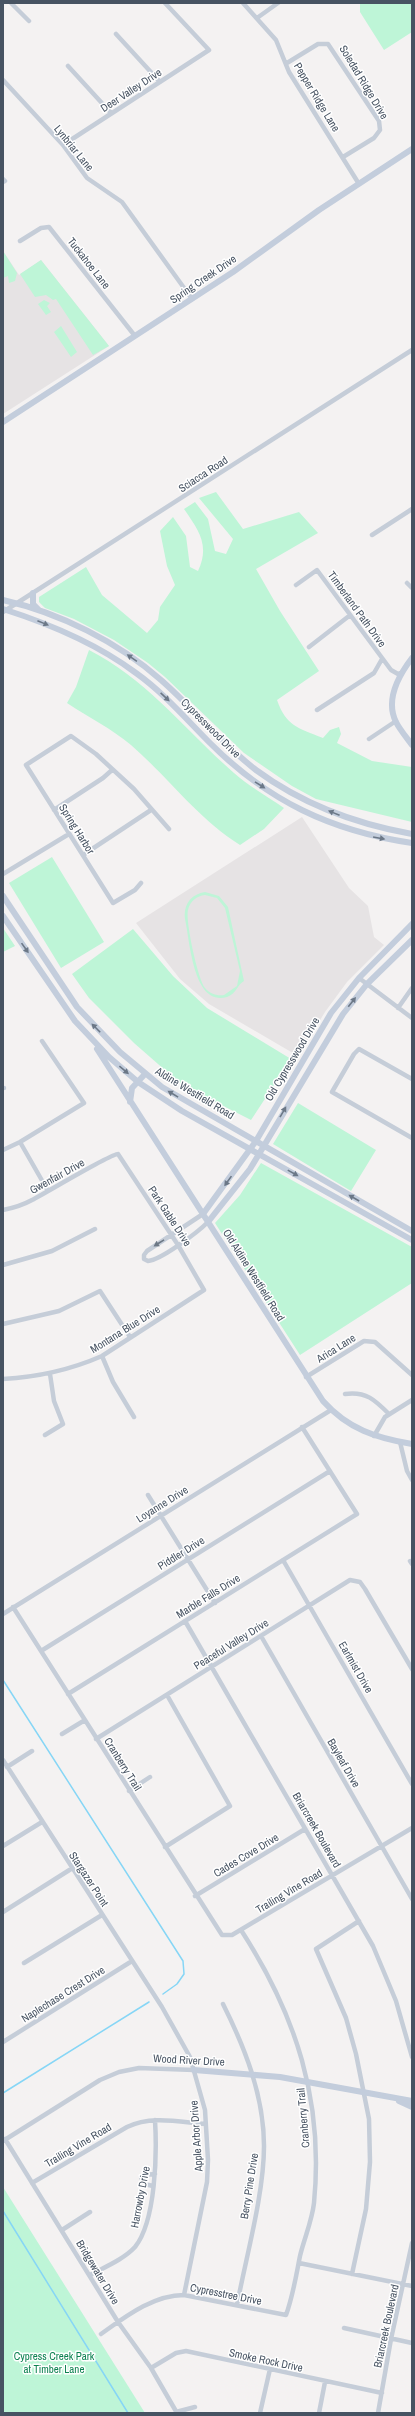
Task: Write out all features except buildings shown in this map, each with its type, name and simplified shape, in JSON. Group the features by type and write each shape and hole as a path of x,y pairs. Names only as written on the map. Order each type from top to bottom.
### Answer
{"main road":[{"name":"Spring Creek Drive","path":"3,422 192,299 412,149"},
{"path":"34,593 35,608 43,613"},
{"name":"Cypresswood Drive","path":"3,600 17,603 84,630 127,654 156,676 218,737 257,770 283,787 325,809 357,821 412,834"},
{"name":"Cypresswood Drive","path":"4,611 77,638 122,663 148,682 177,708 210,743 250,779 277,796 314,816 353,830 375,837 412,843"},
{"path":"77,638 84,630"},
{"path":"412,658 401,673 392,699 396,721 412,745"},
{"path":"148,682 156,676"},
{"path":"210,743 218,737"},
{"path":"277,796 283,787"},
{"path":"353,830 357,821"},
{"name":"Aldine Westfield Road","path":"3,896 90,1022 145,1074 187,1102 412,1231"},
{"name":"Aldine Westfield Road","path":"3,916 64,1007 91,1039 138,1082 182,1111 412,1240"},
{"name":"Old Cypresswood Drive","path":"203,1214 256,1141 331,1013 359,978 412,924"},
{"name":"Old Cypresswood Drive","path":"208,1222 236,1189 259,1154 314,1059 343,1014 367,984 412,940"},
{"path":"379,957 387,964"},
{"path":"43,975 53,970"},
{"name":"Old Aldine Westfield Road","path":"91,1039 306,1377 331,1410 353,1427 374,1436 412,1444"},
{"path":"306,1054 314,1059"},
{"path":"130,1102 132,1088 145,1074"},
{"path":"182,1111 187,1102"},
{"path":"322,1189 326,1182"},
{"path":"371,1217 375,1210"},
{"name":"Wood River Drive","path":"194,2070 252,2074 363,2091 412,2101"},
{"name":"Wood River Drive","path":"390,2097 412,2107"}],"street":[{"path":"11,3 29,21"},
{"name":"Deer Valley Drive","path":"63,145 209,50 165,3"},
{"name":"Pepper Ridge Lane","path":"243,3 276,40 287,63 289,72 359,184"},
{"path":"257,18 278,3"},
{"path":"116,34 160,82"},
{"name":"Soledad Ridge Drive","path":"287,63 318,44 330,45 378,121 380,130 374,138 343,157"},
{"path":"68,66 111,113"},
{"name":"Lynbriar Lane","path":"3,80 63,145 87,178 117,197 128,209 192,299"},
{"name":"Tuckahoe Lane","path":"20,241 40,228 49,227 135,336"},
{"name":"Sciacca Road","path":"4,611 412,350"},
{"path":"372,535 412,509"},
{"name":"Timberland Path Drive","path":"296,585 317,570 349,616 382,659 391,670 398,674 401,673"},
{"path":"407,583 412,588"},
{"path":"308,647 349,616"},
{"path":"317,710 374,672 382,659"},
{"path":"368,739 396,721"},
{"name":"Spring Harbor","path":"112,770 96,754 70,736 26,765 113,903 135,890 142,883"},
{"path":"54,810 103,778 112,770 134,789 150,810 169,829"},
{"path":"82,855 150,810"},
{"path":"3,874 69,834"},
{"path":"359,978 412,1018"},
{"path":"398,1008 412,988"},
{"path":"3,1150 20,1142 84,1103 42,1041"},
{"path":"412,1079 359,1049 354,1054 332,1092 412,1138"},
{"path":"20,1142 48,1191"},
{"name":"Gwenfair Drive","path":"3,1210 23,1204 109,1155 118,1154"},
{"name":"Park Gable Drive","path":"118,1154 172,1235 204,1290"},
{"path":"203,1214 147,1251 144,1255 144,1259 152,1261 197,1233 208,1222"},
{"path":"3,1265 48,1253 95,1229"},
{"name":"Montana Blue Drive","path":"3,1379 50,1374 75,1368 102,1356 204,1290"},
{"path":"3,1324 59,1311 100,1291 130,1337"},
{"name":"Arica Lane","path":"306,1377 364,1341 370,1340 375,1342 412,1375"},
{"path":"102,1356 113,1382 134,1417"},
{"path":"45,1435 63,1424 54,1400 50,1374"},
{"path":"345,1394 362,1393 371,1397 389,1414"},
{"path":"374,1436 389,1414 412,1400"},
{"name":"Loyanne Drive","path":"3,1614 331,1410"},
{"path":"302,1427 330,1471"},
{"path":"400,1442 407,1471 412,1480"},
{"name":"Marble Falls Drive","path":"68,1694 357,1514 330,1471"},
{"name":"Piddler Drive","path":"41,1652 330,1471"},
{"path":"148,1495 215,1603"},
{"name":"Earlmist Drive","path":"283,1560 412,1784"},
{"name":"Peaceful Valley Drive","path":"96,1739 350,1580 360,1582 371,1598 412,1669"},
{"name":"Cranberry Trail","path":"13,1608 217,1930"},
{"name":"Briarcreek Boulevard","path":"185,1621 359,1921 384,1969 396,2001 412,2057"},
{"name":"Bayleaf Drive","path":"261,1636 412,1899"},
{"path":"165,1847 230,1806 167,1695"},
{"path":"62,1734 85,1720"},
{"path":"7,1767 32,1751"},
{"name":"Stargazer Point","path":"3,1760 71,1869 162,2007"},
{"path":"129,1791 150,1777"},
{"path":"3,1846 42,1822"},
{"name":"Trailing Vine Road","path":"217,1930 227,1937 241,1930 412,1828"},
{"name":"Cades Cove Drive","path":"195,1896 305,1829"},
{"path":"3,1912 71,1869"},
{"path":"24,1963 102,1915"},
{"path":"352,2274 366,2209 370,2169 370,2119 356,2054 346,2018 316,1949 359,1921"},
{"name":"Cranberry Trail","path":"241,1930 279,1996 294,2033 308,2082 315,2134 314,2205 286,2316"},
{"name":"Naplechase Crest Drive","path":"3,2042 132,1961"},
{"name":"Berry Pine Drive","path":"223,2004 239,2035 252,2074 260,2103 264,2134 263,2165 237,2305"},
{"name":"Apple Arbor Drive","path":"162,2007 180,2035 194,2070 201,2091 206,2124 208,2160 207,2182 184,2295"},
{"name":"Wood River Drive","path":"4,2140 100,2080 119,2072 139,2068 194,2070"},
{"name":"Trailing Vine Road","path":"32,2183 127,2127 140,2122 155,2120 206,2124"},
{"name":"Harrowby Drive","path":"90,2275 127,2253 138,2242 144,2228 155,2174 155,2120"},
{"name":"Bridgewater Drive","path":"4,2140 62,2230 118,2322 151,2368 177,2413"},
{"path":"153,2186 144,2184 141,2177 144,2175 155,2174"},
{"path":"62,2230 90,2212"},
{"name":"Briarcreek Boulevard","path":"378,2413 391,2339 412,2243"},
{"path":"299,2263 412,2286"},
{"name":"Cypresstree Drive","path":"101,2334 118,2322 162,2297 184,2295 286,2316"},
{"path":"344,2328 412,2343"},
{"name":"Smoke Rock Drive","path":"151,2368 176,2352 186,2351 382,2393"},
{"path":"260,2413 270,2369"},
{"path":"319,2413 326,2382"},
{"path":"177,2413 195,2407"}],"shaded area":[{"path":"3,251 19,275 41,260 109,346 3,414"},
{"path":"302,817 349,888 368,906 374,937 384,945 347,982 325,1012 298,1056 209,1004 180,979 136,923"}],"green space":[{"path":"360,3 412,3 412,32 384,50 360,12"},
{"path":"3,251 17,273 15,281 9,283 8,276 3,278"},
{"path":"41,260 109,346 93,355 56,299 53,300 46,295 35,297 20,274"},
{"path":"44,300 50,303 47,306 51,312 46,315 38,304"},
{"path":"61,326 77,352 71,357 54,332"},
{"path":"216,492 243,529 299,512 318,533 256,569 280,611 319,671 277,700 284,716 300,728 323,738 330,730 339,727 341,734 337,743 372,761 412,767 412,822 316,799 292,786 244,753 165,677 148,663 114,640 74,619 45,608 39,602 39,597 86,567 102,595 147,633 158,620 160,607 175,585 167,566 160,531 173,517 186,536 190,567 198,571 203,553 203,546 198,531 184,509 195,502 208,519 215,551 226,554 233,539 199,498"},
{"path":"89,650 130,676 166,707 234,773 284,808 264,829 240,845 224,834 196,810 145,758 124,739 67,703 76,687"},
{"path":"52,857 104,942 61,968 9,883"},
{"path":"205,892 219,896 228,907 244,981 233,994 227,997 216,997 207,992 200,983 195,970 185,919 185,909 189,901 200,893","holes":["205,895 217,898 225,908 240,971 237,986 224,995 216,995 209,992 202,983 188,925 188,910 192,902 199,896"]},
{"path":"3,928 15,946 3,952"},
{"path":"133,929 173,976 207,1008 291,1059 251,1120 182,1085 134,1043 89,998 72,974"},
{"path":"298,1103 376,1150 351,1191 273,1144"},
{"path":"261,1163 412,1247 412,1283 300,1355 215,1223 240,1195"},
{"name":"Cypress Creek Park at Timber Lane","path":"3,2187 145,2413 3,2413"}],"waterway":[{"path":"3,1680 183,1961 184,1974 177,1984 163,1994"},
{"path":"3,2093 149,2002"},
{"path":"3,2211 128,2413"}]}
